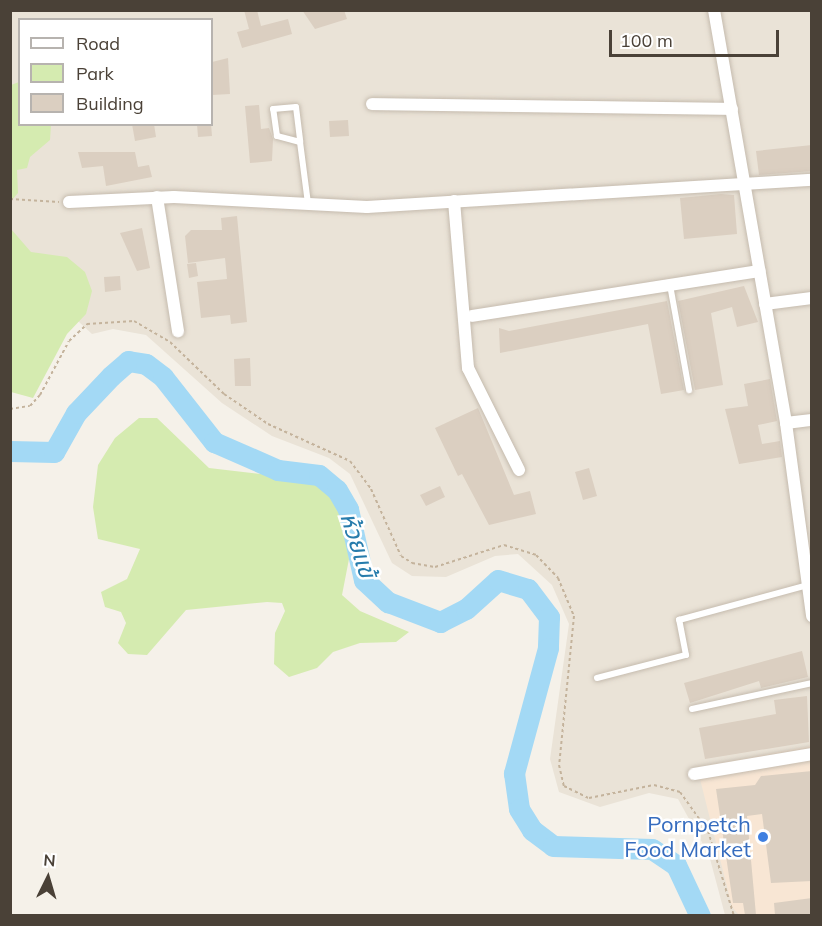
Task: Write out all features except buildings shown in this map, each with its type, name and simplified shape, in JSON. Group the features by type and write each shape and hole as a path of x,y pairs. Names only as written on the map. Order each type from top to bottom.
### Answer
{"street":[{"path":"714,10 786,423 806,518 808,585 812,616"},
{"path":"372,104 732,109"},
{"path":"69,202 157,197 308,204 454,201 745,186 812,180"},
{"path":"157,197 178,331"},
{"path":"454,201 468,368 519,470"},
{"path":"472,316 759,271"},
{"path":"765,304 812,298"},
{"path":"786,423 812,420"},
{"path":"694,774 812,754"}],"lane":[{"path":"300,142 277,136 273,109 296,107 308,204"},
{"path":"670,285 689,390"},
{"path":"597,678 686,655 679,620 808,585"},
{"path":"692,709 812,683"}],"path":[{"path":"10,199 69,202"},
{"path":"10,409 30,406 40,395 69,341 87,324 134,321 170,342 224,394 268,424 350,460 371,489 401,556 412,563 435,567 504,545 536,555 558,578 574,616 559,765 564,786 589,798 654,785 680,792 708,831 734,915"}],"shaded area":[{"path":"10,11 811,11 811,915 725,915 709,855 678,799 649,793 600,807 559,792 550,759 569,624 552,585 518,554 495,556 446,577 412,576 392,563 350,474 329,458 272,436 222,403 146,335 113,329 92,334 11,259"},
{"name":"Pornpetch Food Market","path":"811,746 811,915 739,915 732,907 697,767"}],"green space":[{"path":"18,82 18,126 51,126 50,140 30,157 27,168 17,170 18,193 11,201 11,85"},
{"path":"11,229 31,252 67,257 85,272 92,291 86,314 67,334 33,398 11,392"},
{"path":"139,418 157,418 209,468 312,480 330,493 345,526 349,559 342,595 360,611 409,632 396,642 360,643 333,652 317,668 289,677 274,664 275,633 285,611 282,603 267,602 186,610 147,655 128,654 118,643 126,623 121,612 105,607 101,592 127,579 140,549 98,539 93,507 98,465 115,438"}],"waterway":[{"name":"ห้วยแข้","path":"10,451 54,452 76,413 111,376 128,361 146,364 163,377 214,442 278,470 319,475 337,490 348,509 364,580 388,602 440,622 466,609 498,580 528,589 549,617 548,648 514,773 519,809 532,830 553,846 652,849 676,865 700,916"}],"place":[{"name":"Pornpetch Food Market","path":"763,837"}]}
